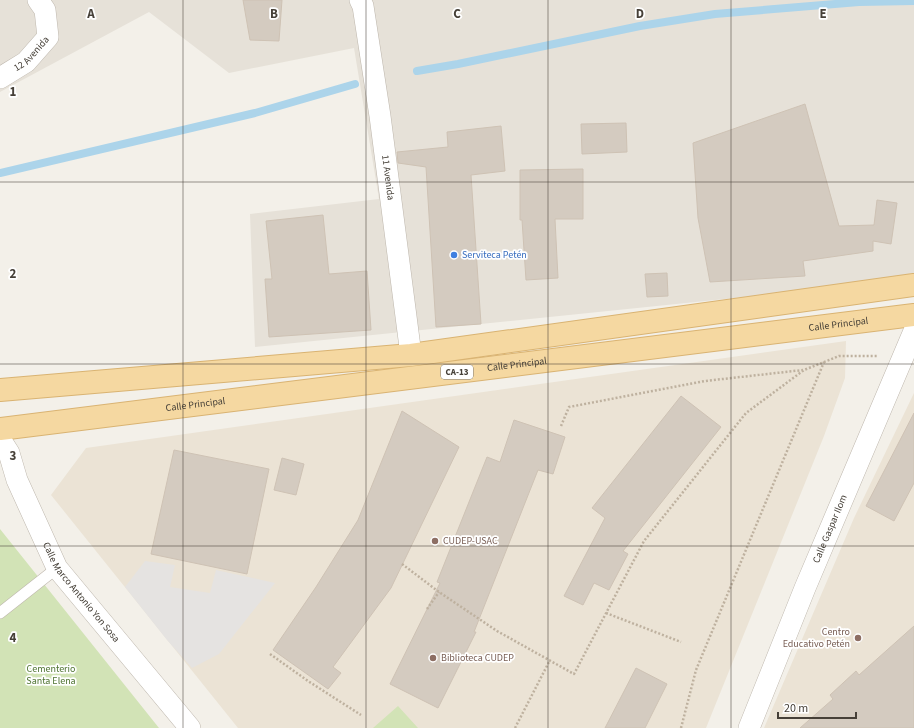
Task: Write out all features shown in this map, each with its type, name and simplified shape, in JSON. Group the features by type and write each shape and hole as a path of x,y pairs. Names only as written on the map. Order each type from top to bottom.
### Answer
{"main road":[{"name":"CA-13","path":"0,390 411,355 914,285"},
{"name":"Calle Principal","path":"0,429 914,315"}],"street":[{"name":"12 Avenida","path":"0,78 26,62 48,38 45,10 38,0"},
{"name":"11 Avenida","path":"360,0 363,6 380,116 411,355"},
{"name":"Calle Gaspar Ilom","path":"749,728 805,588 914,331"},
{"name":"Calle Marco Antonio Yon Sosa","path":"0,439 9,453 17,480 57,568 190,728"}],"lane":[{"path":"0,613 57,568"}],"path":[{"path":"402,564 439,592 497,631 574,674 644,541 746,413 804,370 839,356 904,355"},
{"path":"681,728 696,670 824,362"},
{"path":"561,426 569,407 706,381 804,370"},
{"path":"427,609 439,592"},
{"path":"606,613 681,642"},
{"path":"270,654 308,681 361,715"},
{"path":"515,728 550,660"}],"shaded area":[{"path":"0,0 914,0 914,273 843,287 255,347 250,214 379,199 354,48 229,73 149,12 0,92"},
{"name":"CUDEP-USAC","path":"846,341 845,378 824,436 706,728 238,728 51,495 86,448"},
{"name":"Centro Educativo Petén","path":"914,393 914,728 764,728 854,518"},
{"path":"145,561 175,565 170,587 210,593 216,570 275,583 219,654 192,668 167,640 125,587"}],"green space":[{"name":"Cementerio Santa Elena","path":"0,529 159,728 0,728"},
{"path":"398,706 418,728 373,728"}],"building":[{"path":"243,0 282,0 279,41 250,40"},
{"path":"805,104 839,226 874,225 877,200 897,203 891,244 873,241 873,251 803,261 805,276 710,282 698,218 693,143"},
{"path":"626,123 627,152 582,154 581,124"},
{"name":"Serviteca Petén","path":"501,126 505,171 471,175 481,324 436,327 426,167 398,163 397,152 448,147 447,132"},
{"path":"583,169 583,219 555,219 558,278 526,280 522,220 520,220 520,170"},
{"path":"323,215 329,274 367,271 371,330 269,337 265,279 272,279 266,221"},
{"path":"667,273 668,296 647,297 645,274"},
{"path":"681,396 721,427 623,551 628,554 609,590 594,583 583,605 564,596 605,518 592,508"},
{"path":"402,411 459,447 391,588 333,667 341,673 328,689 273,650 316,587 358,520"},
{"path":"914,413 914,483 894,521 866,506"},
{"path":"514,420 565,437 553,474 538,470 474,632 476,632 438,708 390,684 440,583 437,582 487,457 500,462"},
{"path":"174,450 269,469 247,574 151,554"},
{"path":"282,458 304,464 296,495 274,490"},
{"path":"914,626 914,728 800,728 833,699 830,695 856,671 859,675"},
{"path":"636,668 667,684 645,728 605,728"}],"waterway":[{"path":"417,71 458,64 640,26 715,14 859,2 914,1"},
{"path":"0,173 255,113 355,84"}],"place":[{"name":"Serviteca Petén","path":"454,255"},
{"name":"CUDEP-USAC","path":"435,541"},
{"name":"Centro Educativo Petén","path":"858,638"},
{"name":"Biblioteca CUDEP","path":"433,658"}]}
